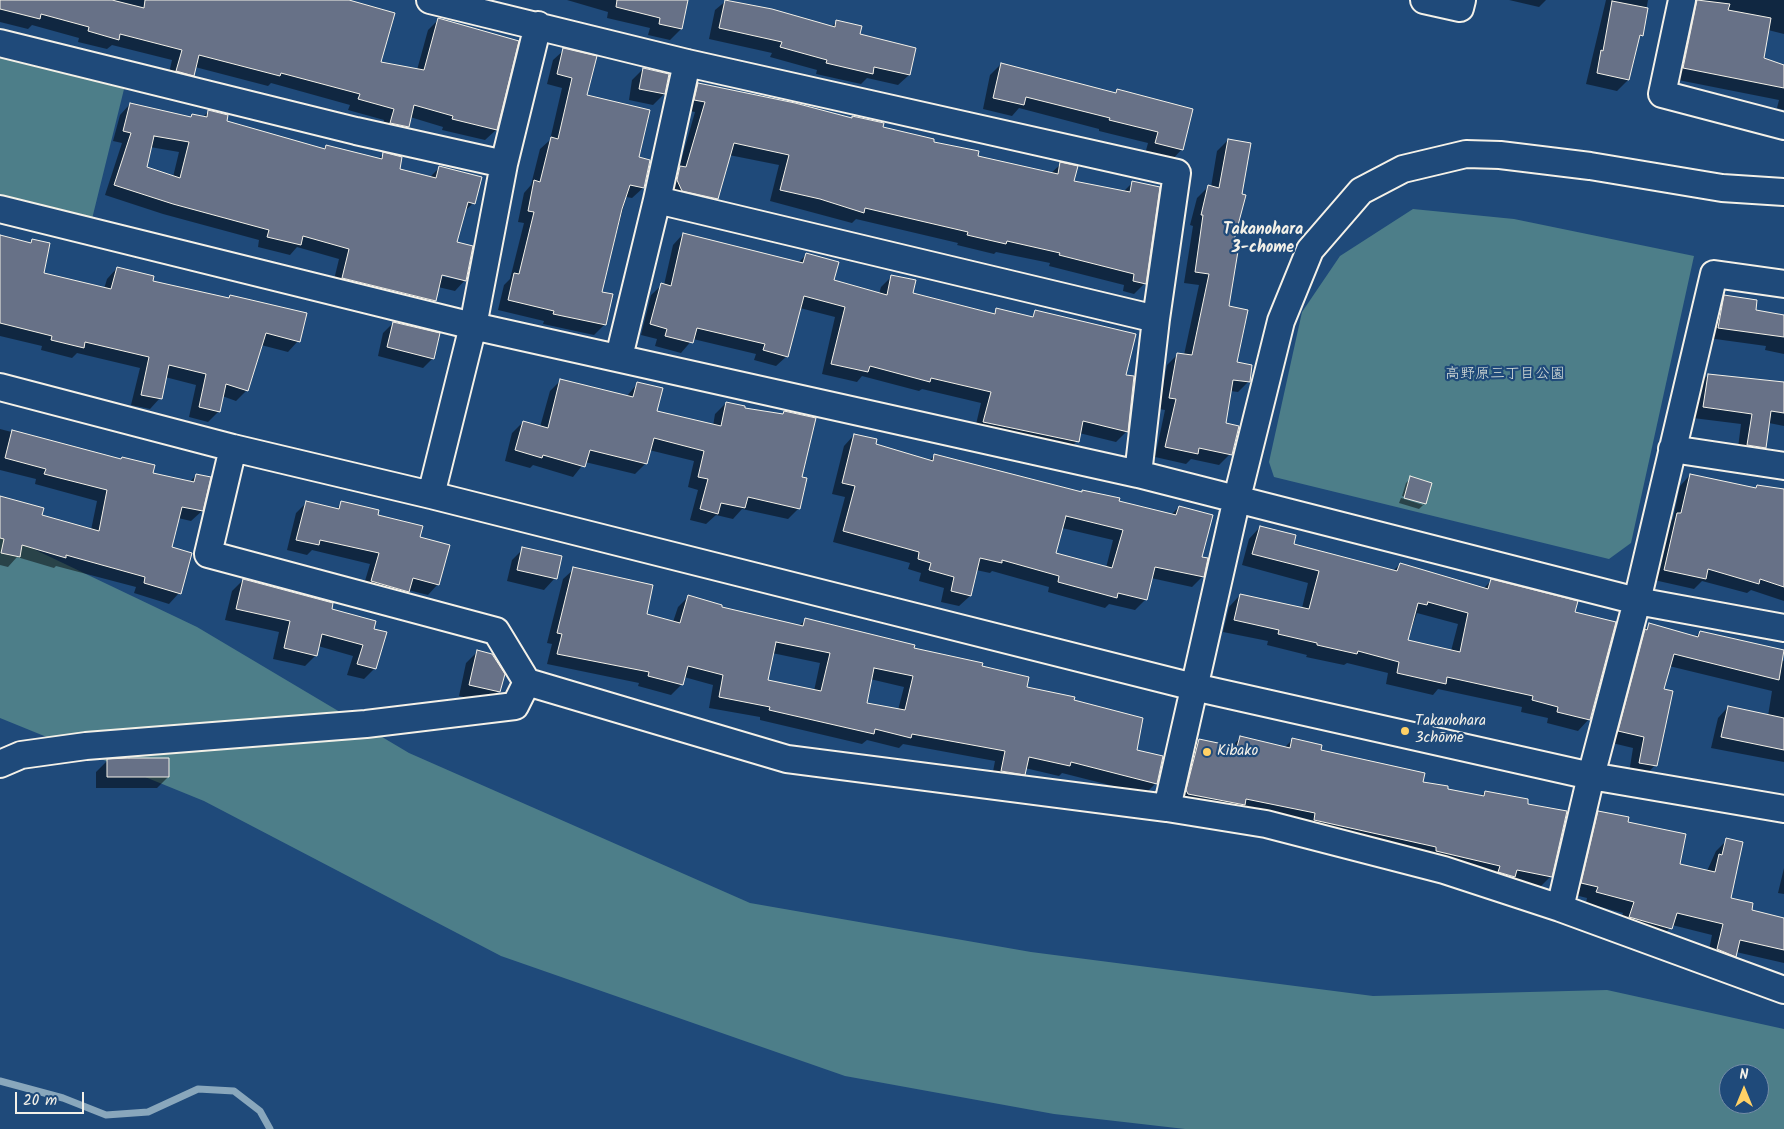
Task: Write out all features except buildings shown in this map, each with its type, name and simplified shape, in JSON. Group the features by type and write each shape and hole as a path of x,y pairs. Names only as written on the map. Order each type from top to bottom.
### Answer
{"street":[{"path":"430,0 687,62 1177,173 1156,319 1138,474"},
{"path":"1424,0 1460,8 1462,0"},
{"path":"1682,0 1662,94 1784,126"},
{"path":"431,495 473,326 504,164 538,25"},
{"path":"0,43 356,131 504,164"},
{"path":"619,357 657,200 687,62"},
{"path":"1167,808 1237,498 1281,321 1310,250 1361,191 1403,169 1466,154 1474,154 1536,159 1722,188 1784,192"},
{"path":"657,200 1156,319"},
{"path":"0,209 473,326 1138,474 1637,601 1784,628"},
{"path":"1560,908 1591,776 1637,601 1714,274 1784,284"},
{"path":"1,392 431,495 1194,687 1591,776 1784,809"},
{"path":"233,448 208,554 496,631 527,682 787,759 1167,808 1266,824 1444,870 1560,908 1784,990"},
{"path":"1672,449 1784,466"},
{"path":"0,764 21,755 86,746 366,724 515,706 527,682"}],"green space":[{"path":"0,54 125,85 92,219 0,197"},
{"name":"高野原三丁目公園","path":"1413,209 1514,219 1694,256 1631,543 1609,559 1274,477 1269,462 1302,312 1340,256"},
{"path":"0,533 197,627 409,753 750,903 1031,952 1373,996 1607,990 1784,1029 1784,1129 1185,1129 1054,1114 845,1076 501,956 204,801 0,718"}],"waterway":[{"path":"0,1081 63,1098 106,1115 148,1112 198,1089 234,1091 260,1111 270,1129"}],"place":[{"name":"Takanohara 3chōme","path":"1405,731"},
{"name":"Kibako","path":"1207,752"}],"district":[{"name":"Takanohara 3-chome","path":"1263,240"}]}
